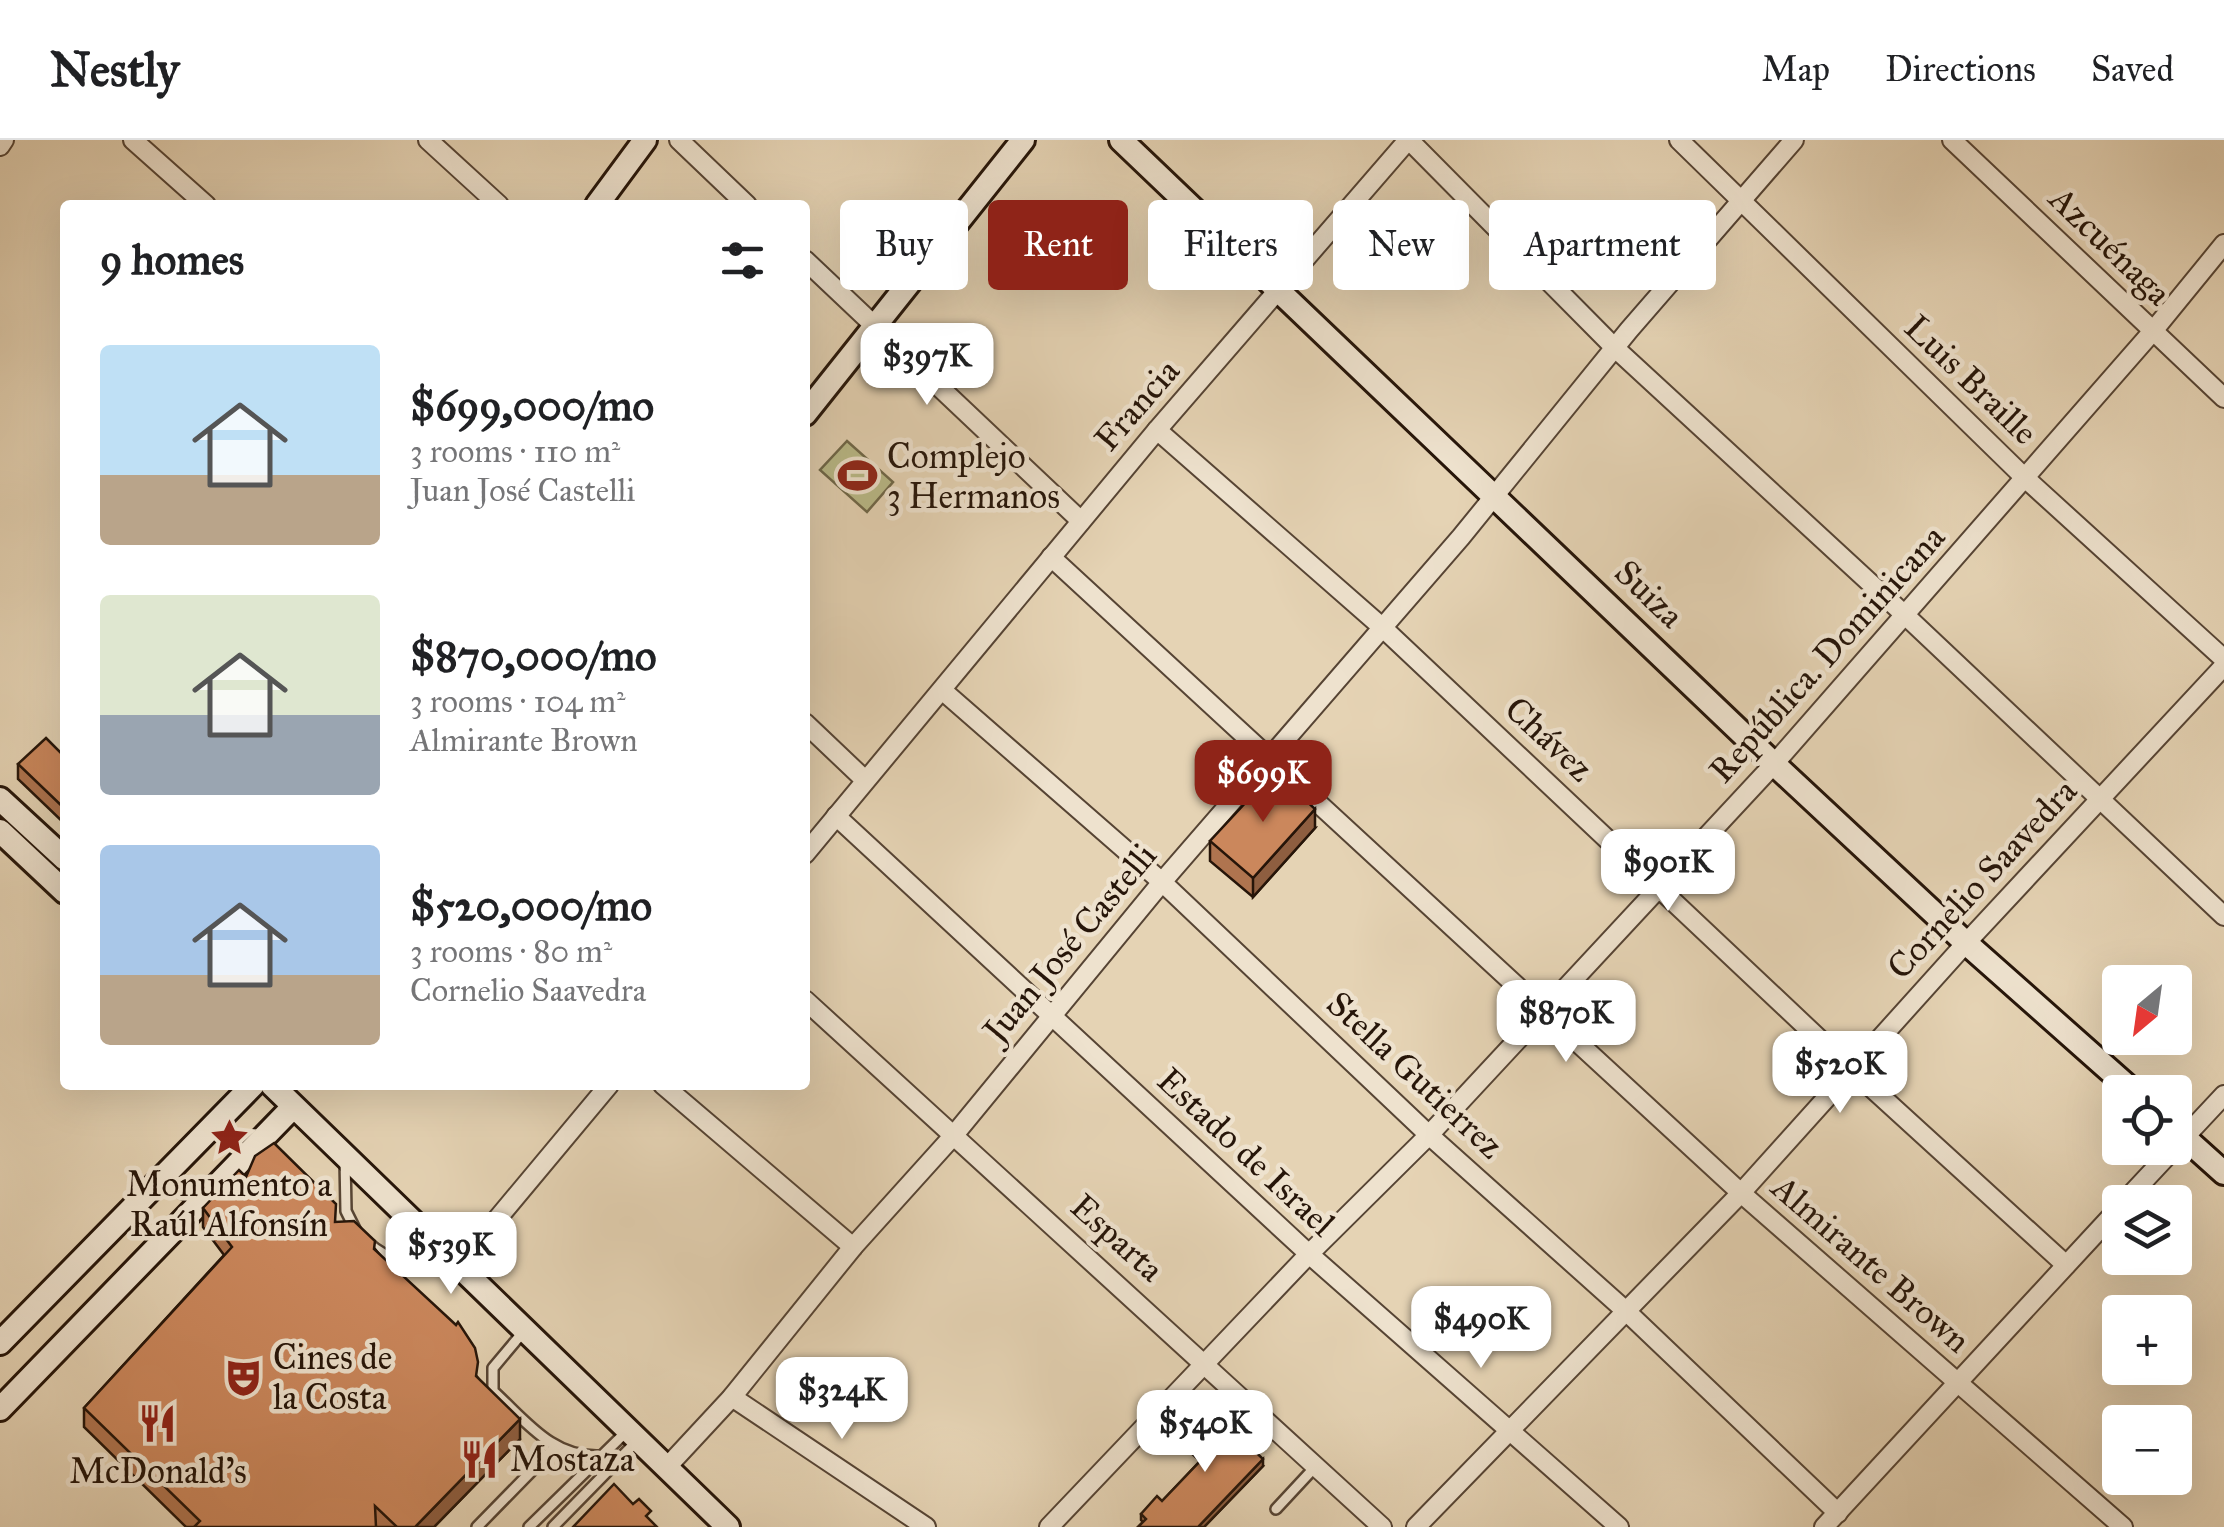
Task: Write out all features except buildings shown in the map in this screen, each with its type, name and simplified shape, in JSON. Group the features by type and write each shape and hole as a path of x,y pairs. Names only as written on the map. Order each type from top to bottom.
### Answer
{"street":[{"path":"133,140 200,200"},
{"path":"428,140 494,200"},
{"path":"600,200 645,140"},
{"path":"679,140 742,200"},
{"path":"810,408 1023,140"},
{"name":"Suiza","path":"1121,140 1774,764 2115,1075"},
{"path":"1409,140 1615,348 2224,916"},
{"name":"Francia","path":"810,848 1157,430 1409,140"},
{"name":"Luis Braille","path":"1678,140 2024,477 2224,662"},
{"name":"Juan José Castelli","path":"667,1468 732,1397 853,1247 954,1135 1162,882 1383,628 1794,140"},
{"name":"Azcuénaga","path":"1952,140 2224,398"},
{"name":"República. Dominicana","path":"1049,1527 1309,1254 1430,1134 1774,764 2153,332 2224,244"},
{"path":"810,265 1081,521"},
{"name":"Chávez","path":"1157,430 1383,628 2066,1265"},
{"name":"Almirante Brown","path":"1051,556 1741,1192 2123,1527"},
{"name":"Cornelio Saavedra","path":"1416,1527 1741,1192 2224,662"},
{"name":"Stella Gutierrez","path":"942,690 1162,882 1838,1513"},
{"path":"810,728 864,780"},
{"path":"0,799 60,854"},
{"name":"Estado de Israel","path":"836,816 1309,1254 1619,1527"},
{"path":"0,831 60,887"},
{"name":"Esparta","path":"810,1005 1382,1527"},
{"path":"0,1343 163,1177 264,1090"},
{"path":"274,1090 728,1527"},
{"path":"453,1262 605,1090"},
{"path":"669,1090 853,1247"},
{"path":"2192,1123 2224,1094"},
{"path":"0,1409 294,1107"},
{"path":"2192,1145 2224,1173"},
{"path":"2138,1185 2155,1165"},
{"path":"1824,1527 2102,1226"},
{"path":"732,1397 926,1527"}],"lane":[{"path":"345,1157 346,1211 350,1224 364,1240 394,1260 453,1262"},
{"path":"163,1177 170,1188 184,1197 197,1200 210,1195"},
{"path":"524,1331 493,1368 493,1390 554,1448 582,1457 600,1456"},
{"path":"529,1527 600,1456 633,1435"},
{"path":"553,1527 633,1435"},
{"path":"476,1527 554,1448"},
{"path":"1276,1509 1315,1467"}],"green space":[{"name":"Complejo 3 Hermanos","path":"847,441 893,482 867,512 820,470"}],"place":[{"name":"Complejo 3 Hermanos","path":"857,476"},
{"name":"Monumento a Raúl Alfonsín","path":"229,1137"},
{"name":"Cines de la Costa","path":"243,1377"},
{"name":"McDonald's","path":"158,1424"},
{"name":"Mostaza","path":"480,1459"}]}
